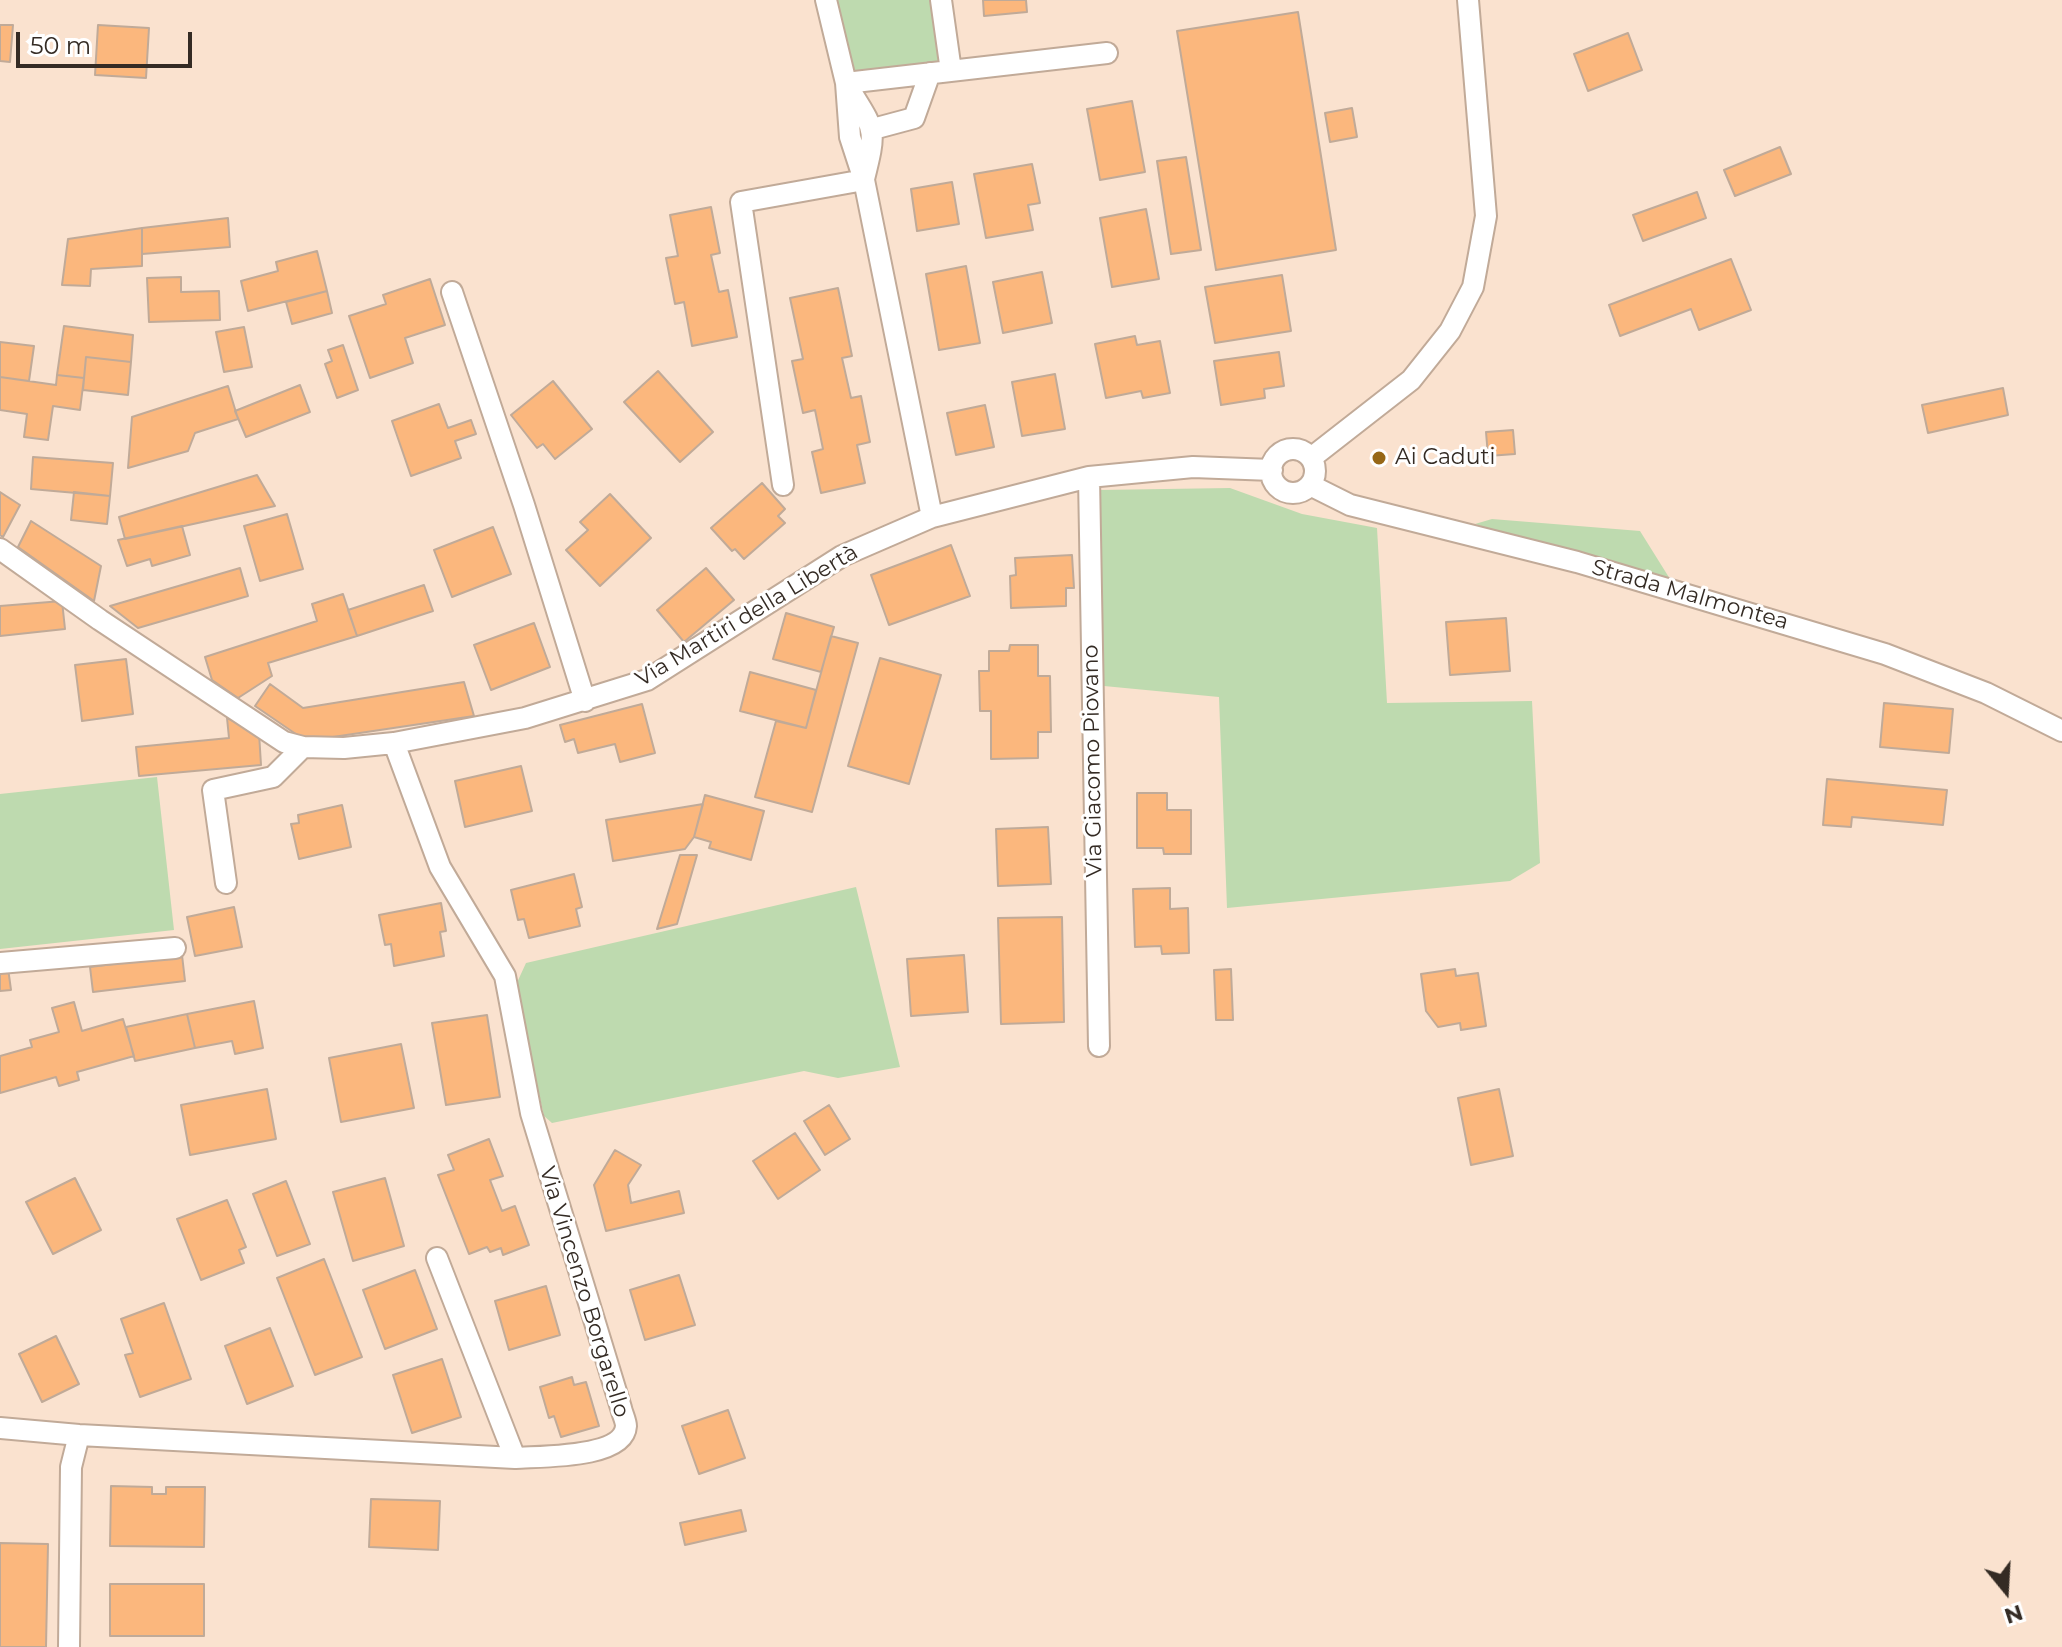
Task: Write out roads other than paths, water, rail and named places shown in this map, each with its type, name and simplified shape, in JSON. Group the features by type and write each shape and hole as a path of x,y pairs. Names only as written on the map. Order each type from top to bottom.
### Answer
{"street":[{"path":"826,0 846,83 850,137 864,180 932,517"},
{"path":"941,0 951,71"},
{"path":"1311,458 1411,380 1450,331 1473,287 1486,216 1468,0"},
{"path":"846,83 1107,53"},
{"path":"873,129 914,118 930,73"},
{"path":"846,83 873,129 864,180"},
{"path":"783,485 741,202 864,180"},
{"path":"452,292 524,505 585,701"},
{"path":"1285,450 1299,450 1311,458 1315,472 1310,485 1297,492 1283,490 1273,480 1274,460 1285,450"},
{"name":"Via Martiri della Libertà","path":"0,549 100,620 284,742 303,747 344,748 394,743 525,718 647,680 842,556 932,517 1089,477 1193,467 1272,470"},
{"name":"Via Giacomo Piovano","path":"1089,477 1099,1046"},
{"name":"Strada Malmontea","path":"1310,485 1350,505 1577,562 1885,654 1986,693 2062,731"},
{"name":"Via Vincenzo Borgarello","path":"0,1428 515,1458 586,1453 609,1447 621,1438 626,1426 531,1113 505,976 440,867 394,743"},
{"path":"226,883 213,790 273,777 303,747"},
{"path":"0,963 175,948"},
{"path":"437,1258 515,1458"},
{"path":"69,1647 71,1467 79,1435"}],"place":[{"name":"Ai Caduti","path":"1379,458"}]}
